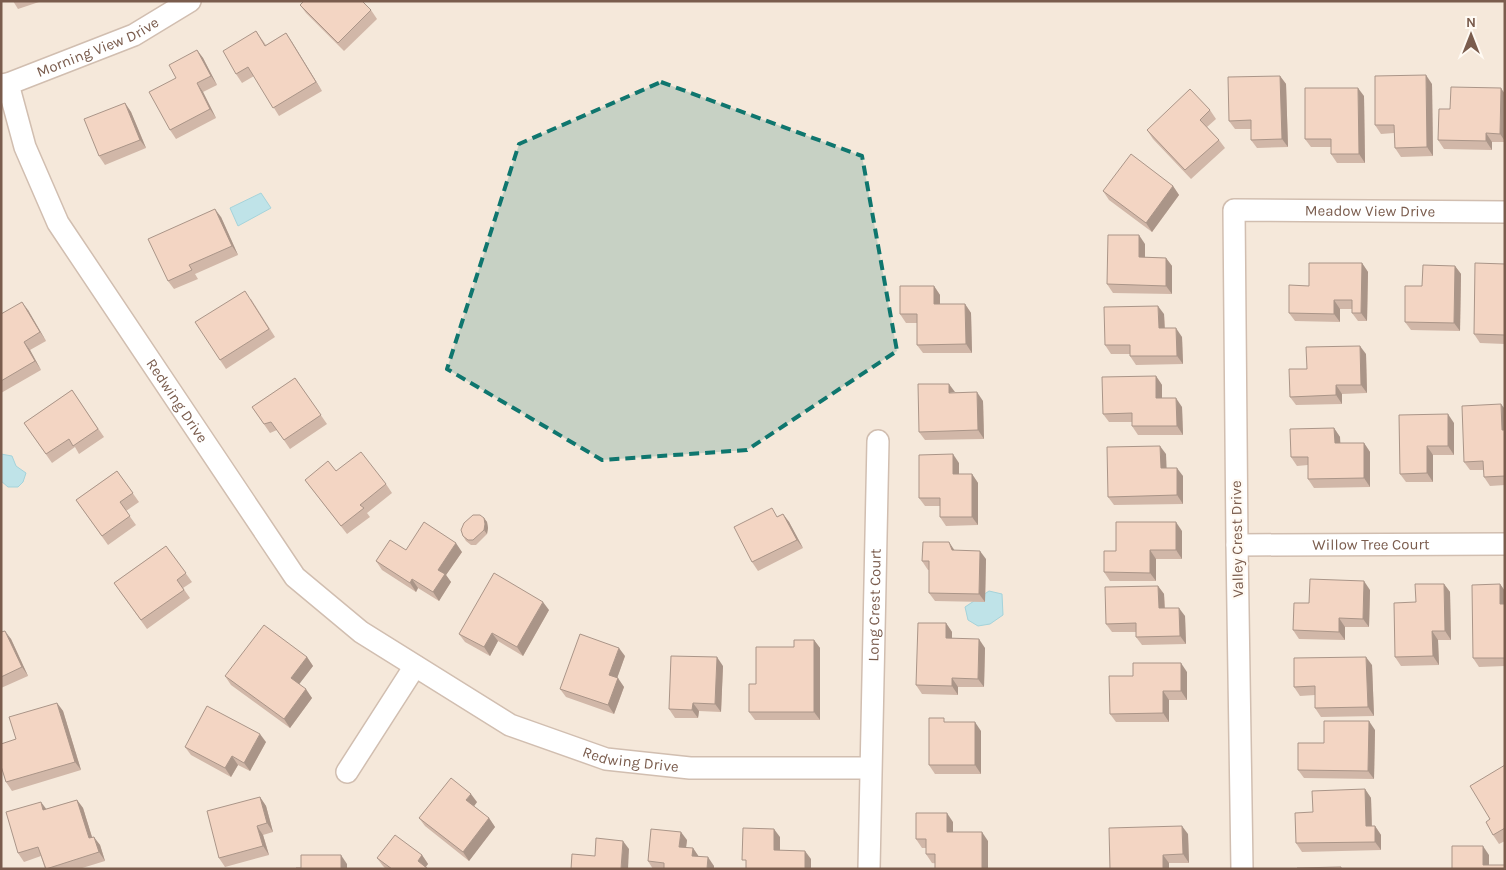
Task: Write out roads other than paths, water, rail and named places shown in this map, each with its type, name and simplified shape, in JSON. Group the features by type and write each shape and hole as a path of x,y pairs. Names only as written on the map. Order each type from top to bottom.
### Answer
{"street":[{"name":"Morning View Drive","path":"5,85 134,35 190,1"},
{"name":"Redwing Drive","path":"5,85 25,147 58,223 295,577 361,632 510,725 606,759 690,768 870,768"},
{"name":"Meadow View Drive","path":"1234,210 1505,212"},
{"name":"Valley Crest Drive","path":"1234,210 1242,869"},
{"name":"Long Crest Court","path":"869,869 878,441"},
{"name":"Willow Tree Court","path":"1237,545 1505,544"},
{"path":"347,772 415,666"}],"water":[{"path":"261,193 271,208 238,226 230,208"},
{"path":"1,454 12,456 16,466 26,473 23,482 18,487 8,487 1,481"},
{"path":"989,591 1002,594 1003,615 990,624 978,626 968,620 965,607"}]}
